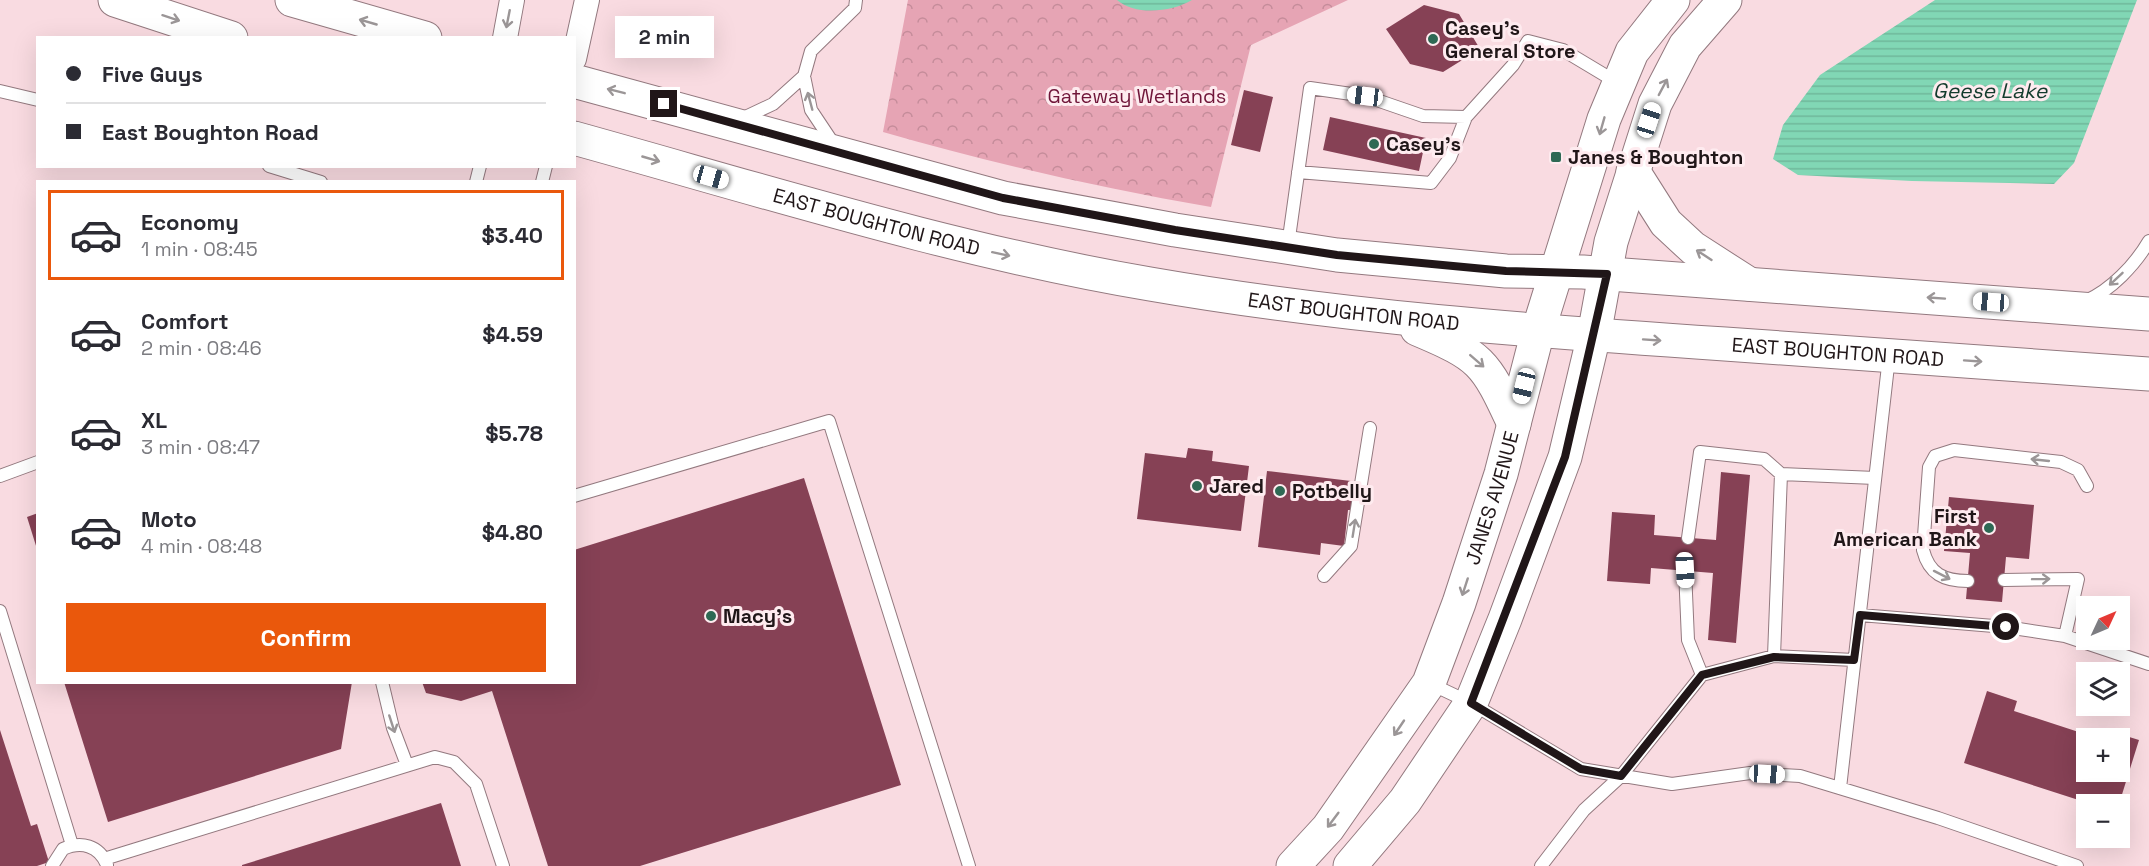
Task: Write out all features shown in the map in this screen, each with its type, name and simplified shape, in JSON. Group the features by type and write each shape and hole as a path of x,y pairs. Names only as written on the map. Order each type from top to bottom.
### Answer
{"main road":[{"path":"115,0 225,36"},
{"path":"292,0 418,36"},
{"name":"JANES AVENUE","path":"1293,866 1341,810 1429,683 1460,603 1501,474 1538,331 1604,120 1632,52 1673,0"},
{"path":"1350,866 1405,801 1471,703 1565,457 1594,335 1607,274 1611,242 1655,104 1685,46 1725,0"},
{"path":"576,82 1003,198 1175,230 1288,247 1506,271 1607,274 2149,314"},
{"name":"EAST BOUGHTON ROAD","path":"576,139 818,207 983,250 1148,284 1278,304 1538,331 2149,374"},
{"path":"1633,171 1666,223 1693,248 1753,286"},
{"path":"1388,316 1460,348 1480,363 1494,380 1514,424"}],"street":[{"path":"505,36 512,0"},
{"path":"576,50 587,0"}],"lane":[{"path":"838,152 811,110 804,76 811,51 855,8 856,0"},
{"path":"1298,171 1431,183 1450,158 1466,117 1513,65 1528,41 1563,50 1619,84"},
{"path":"733,123 773,104 804,76"},
{"path":"1288,247 1310,88 1365,96 1423,116 1466,117"},
{"path":"0,92 36,100"},
{"path":"275,168 314,180"},
{"path":"2074,307 2099,295 2141,254 2149,241"},
{"path":"1840,788 1889,356"},
{"path":"576,495 829,421 969,866"},
{"path":"1324,576 1351,546 1370,428"},
{"path":"1968,580 1947,579 1937,575 1925,559 1923,550 1929,466 1935,456 1941,452 1954,450 2061,462 2078,470 2087,486"},
{"path":"1688,538 1700,452 1764,459 1781,474 1875,478"},
{"path":"0,476 36,463"},
{"path":"1774,657 1781,474"},
{"path":"1685,570 1688,640 1702,675"},
{"path":"2004,580 2078,579 2065,636"},
{"path":"0,611 72,845"},
{"path":"1860,615 2006,627 2065,636 2149,664"},
{"path":"1541,866 1584,810 1621,776 1702,675 1774,657 1854,660"},
{"path":"1429,683 1471,703 1581,769 1672,784 1750,773 1800,776 1938,818 2076,866"},
{"path":"382,684 393,728 407,765"},
{"path":"52,866 57,856 72,845 91,846 106,862 435,757 454,762 476,784 503,866"}],"green space":[{"name":"Gateway Wetlands","path":"908,0 1348,0 1251,45 1211,207 1046,174 883,132"}],"water":[{"path":"1117,0 1192,0 1174,7 1143,10"},
{"name":"Geese Lake","path":"1935,0 2137,0 2074,163 2054,184 1912,181 1798,175 1773,159 1783,125 1820,75"}],"building":[{"name":"Casey's General Store","path":"1424,5 1459,14 1480,49 1443,72 1410,64 1386,29"},
{"path":"1244,90 1273,97 1260,152 1231,145"},
{"name":"Casey's","path":"1330,117 1426,138 1419,171 1323,150"},
{"path":"1188,448 1213,451 1212,461 1249,466 1241,531 1137,519 1145,453 1186,458"},
{"path":"1267,471 1351,481 1349,498 1356,499 1355,510 1348,510 1344,546 1321,543 1320,555 1258,547"},
{"path":"1721,472 1750,475 1736,643 1708,640 1713,573 1651,568 1650,584 1607,581 1612,512 1655,515 1654,535 1716,540"},
{"name":"Macy's","path":"804,478 901,785 640,866 548,866 492,691 461,701 426,693 423,684 576,684 576,549"},
{"name":"First American Bank","path":"1949,497 2034,505 2029,559 2006,557 2002,602 1966,599 1970,553 1944,551"},
{"path":"36,514 36,546 27,517"},
{"path":"65,684 352,684 341,749 108,822"},
{"path":"1987,691 2017,701 2014,711 2076,731 2076,782 2126,782 2122,794 2076,794 2076,799 1964,763"},
{"path":"0,730 31,826 37,824 49,862 37,866 0,866"},
{"path":"2130,737 2139,740 2130,769"},
{"path":"441,803 461,866 242,866 242,865"}],"place":[{"name":"Casey's General Store","path":"1433,39"},
{"name":"Casey's","path":"1374,144"},
{"name":"Janes & Boughton","path":"1556,157"},
{"name":"Jared","path":"1197,486"},
{"name":"Potbelly","path":"1280,491"},
{"name":"First American Bank","path":"1989,528"},
{"name":"Macy's","path":"711,616"}],"route":[{"path":"664,104 1003,198 1175,230 1337,255 1506,271 1607,274 1565,457 1471,703 1581,769 1621,776 1702,675 1774,657 1854,660 1860,615 2006,627"}]}
